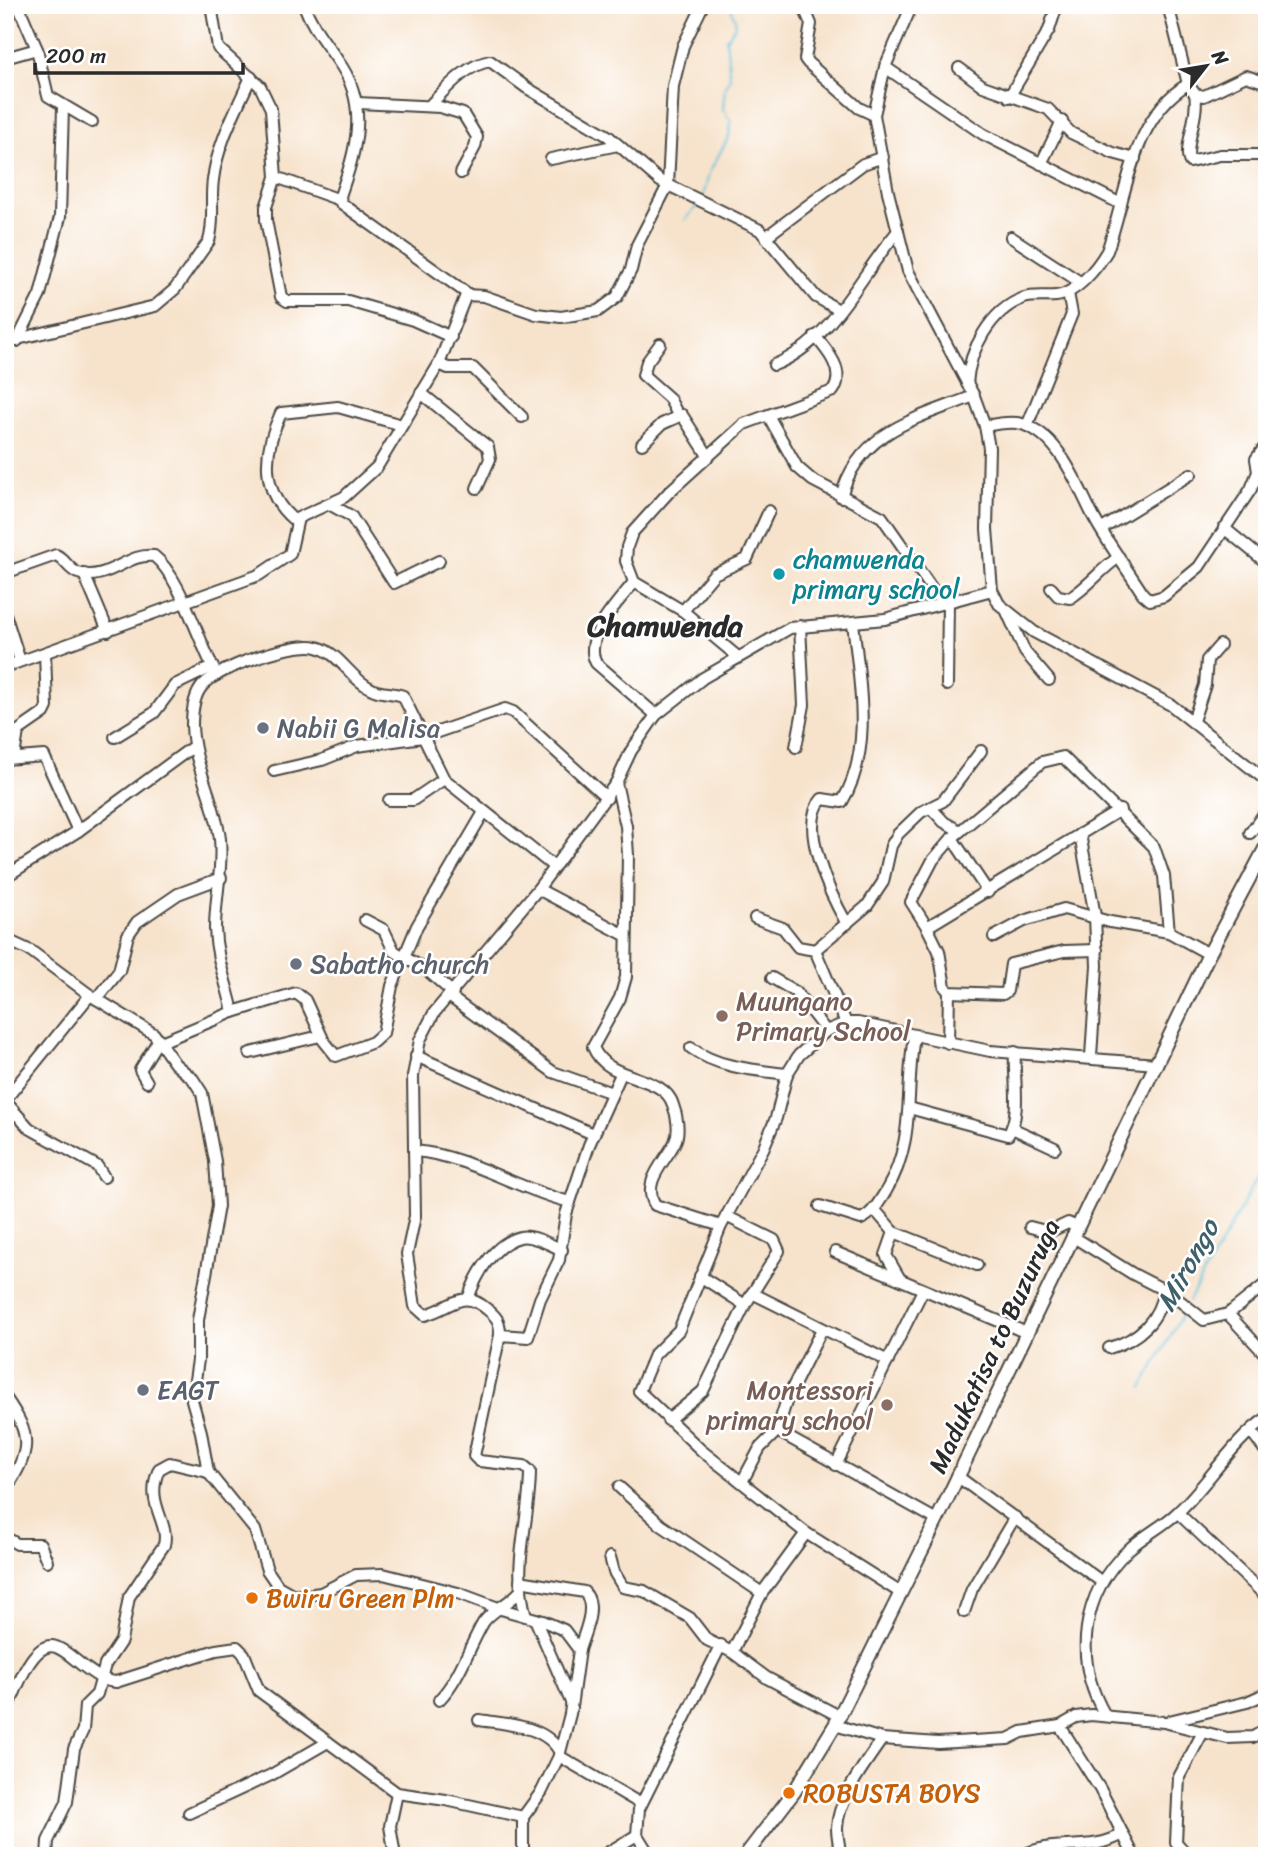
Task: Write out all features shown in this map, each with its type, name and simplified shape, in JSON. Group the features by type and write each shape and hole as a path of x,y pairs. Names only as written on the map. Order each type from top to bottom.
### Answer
{"main road":[{"name":"Madukatisa to Buzuruga","path":"745,1856 801,1783 837,1720 937,1520 1209,954 1267,845"}],"street":[{"path":"18,5 37,49 43,87 48,96 92,122"},
{"path":"211,5 218,48 251,77 266,95 271,108 275,177 266,207 266,220 284,300 348,301 413,320 451,337"},
{"path":"304,5 316,33 349,78 358,103 355,153 340,200"},
{"path":"275,177 340,200 468,294 548,316 588,314 607,306 625,284 637,246 668,185 673,86 683,46 704,5"},
{"path":"803,5 811,23 807,63 859,108 874,115"},
{"path":"912,5 885,66 874,115 898,231 914,285 974,396 985,426 989,448 987,529 992,590 1007,612 1025,652 1049,680"},
{"path":"1009,97 1049,30 1057,5"},
{"path":"1168,5 1188,84 1195,94 1196,117 1187,155 1190,162 1220,155 1267,155"},
{"path":"5,58 37,49"},
{"path":"429,106 464,72 475,65 490,61 618,145 644,170 668,185 752,225 766,236 816,298 839,310"},
{"path":"885,66 983,134 1121,204"},
{"path":"959,68 983,86 1009,97 1033,102 1062,121 1071,133 1113,153 1135,159"},
{"path":"1195,94 1204,96 1246,76 1267,83"},
{"path":"11,341 142,311 167,298 209,241 213,179 221,146 251,77"},
{"path":"967,384 969,363 976,345 1000,316 1024,298 1068,293 1107,251 1135,159 1160,105 1188,84"},
{"path":"358,103 429,106 463,114 475,130 475,146 461,173"},
{"path":"11,341 40,295 60,217 64,107"},
{"path":"1041,164 1062,121"},
{"path":"551,159 618,145"},
{"path":"766,236 863,164 883,157"},
{"path":"774,365 794,355 815,336 839,310 898,231"},
{"path":"1011,237 1080,282"},
{"path":"1027,426 1072,314 1068,293"},
{"path":"295,521 331,505 368,479 439,364 451,337 463,297 468,294"},
{"path":"738,657 684,611 634,582 626,561 632,533 708,454 744,424 769,417 836,388 834,362 815,336"},
{"path":"660,344 647,362 643,375 669,398 678,415 687,422 708,454"},
{"path":"439,364 449,368 473,368 522,417"},
{"path":"421,393 488,447 490,459 477,488"},
{"path":"841,497 851,471 872,443 883,434 927,413 974,396"},
{"path":"295,521 275,499 267,474 281,413 338,407 402,425"},
{"path":"642,444 662,424 678,415"},
{"path":"769,417 797,467 812,480 882,517 945,602 947,685"},
{"path":"985,426 1006,423 1027,426 1071,467 1102,529 1143,594 1150,600 1156,600 1191,576 1251,489 1258,472 1256,459 1267,444"},
{"path":"1102,529 1191,474"},
{"path":"331,505 351,516 394,583 439,561"},
{"path":"684,611 714,574 747,559 769,511"},
{"path":"5,667 276,567 290,554 295,521"},
{"path":"1224,528 1267,563"},
{"path":"5,573 56,555 75,572 84,574 108,572 143,556 154,556 166,569 214,671"},
{"path":"1051,589 1058,596 1070,598 1093,582 1101,571 1119,557"},
{"path":"84,574 108,631"},
{"path":"634,582 602,625 592,646 591,655 596,663 656,715"},
{"path":"572,1704 531,1617 520,1586 519,1554 530,1471 524,1466 479,1461 474,1456 500,1335 500,1324 481,1303 468,1299 425,1315 415,1306 407,1254 414,1225 413,1076 416,1056 428,1022 538,889 617,785 631,751 656,715 703,678 779,632 800,626 885,619 992,590"},
{"path":"1007,612 1034,632 1171,705 1267,781"},
{"path":"5,614 20,661"},
{"path":"848,923 817,854 812,814 822,799 842,802 854,776 862,714 853,622"},
{"path":"796,747 804,705 800,626"},
{"path":"1194,721 1205,685 1207,660 1220,645"},
{"path":"115,737 153,713 175,685 278,652 315,646 336,658 371,689 402,696 444,779 553,866"},
{"path":"45,653 47,707 44,713 18,731 10,758 44,756 79,831"},
{"path":"214,671 201,687 195,702 194,746 216,817 221,878 216,910 216,943 222,980 233,1012"},
{"path":"274,771 322,761 357,746 423,737 509,710 607,798"},
{"path":"5,877 79,831 194,746"},
{"path":"755,918 783,928 798,947 815,950 867,906 883,882 891,846 898,834 921,812 943,801 981,751"},
{"path":"948,1042 949,992 945,988 939,951 911,902 933,860 956,835 1042,762 1063,757 1154,846 1164,876 1169,932"},
{"path":"389,800 413,800 444,779"},
{"path":"617,785 626,826 628,855 625,987 593,1047 601,1060 621,1074 658,1088 673,1104 678,1134 652,1182 650,1194 655,1205 724,1221 774,1240 779,1245 777,1256 745,1305 704,1391 668,1420"},
{"path":"932,808 956,835 988,892"},
{"path":"927,927 1120,810"},
{"path":"1250,833 1267,810"},
{"path":"148,1083 140,1070 160,1040 233,1012 296,993 305,1000 322,1037 336,1056 380,1037 386,1027 392,986 404,956 425,911 484,812"},
{"path":"1080,834 1095,916 1097,950 1091,1056"},
{"path":"104,1177 97,1166 29,1128 5,1100 119,971 128,935 137,922 178,894 221,878"},
{"path":"538,889 625,935"},
{"path":"994,937 1024,921 1064,909 1169,932 1209,954"},
{"path":"365,920 380,926 394,951 428,971 452,995 553,1072 612,1093"},
{"path":"5,939 31,951 160,1040 175,1064 193,1079 202,1093 215,1161 218,1206 198,1320 198,1360 192,1400 208,1472 249,1521 267,1570 285,1592 306,1595 321,1593 356,1575 372,1573 448,1590 564,1630 579,1650"},
{"path":"815,950 846,1023"},
{"path":"949,992 1003,994 1007,990 1011,964 1064,951 1097,950"},
{"path":"772,978 796,992 826,1031"},
{"path":"901,1593 806,1533 743,1480 723,1469 643,1397 639,1386 654,1355 679,1331 699,1276 724,1221 767,1139 787,1073 799,1055 826,1031 846,1023 1015,1052 1091,1056 1157,1064"},
{"path":"820,1206 855,1220 866,1217 874,1209 900,1166 909,1108 909,1063 914,1036"},
{"path":"250,1054 322,1037"},
{"path":"691,1048 701,1055 752,1071 787,1073"},
{"path":"909,1108 1006,1135 1012,1128 1015,1052"},
{"path":"416,1056 593,1134"},
{"path":"500,1335 528,1338 540,1299 562,1250 570,1202 593,1134 621,1074"},
{"path":"1012,1128 1055,1148"},
{"path":"415,1151 468,1162 537,1193 570,1202"},
{"path":"874,1209 894,1232 977,1265"},
{"path":"1030,1227 1049,1233 1068,1223 1074,1231 1133,1274 1164,1289 1205,1320 1228,1314 1267,1283"},
{"path":"894,1232 886,1255 900,1280"},
{"path":"468,1299 493,1254 516,1239 532,1239 562,1250"},
{"path":"835,1252 1027,1333"},
{"path":"699,1276 745,1305"},
{"path":"1109,1348 1133,1339 1145,1328 1159,1309 1164,1289"},
{"path":"836,1465 923,1290"},
{"path":"752,1293 888,1361"},
{"path":"1228,1314 1267,1356"},
{"path":"743,1480 760,1448 777,1431 788,1399 822,1329"},
{"path":"5,1397 23,1424 27,1437 21,1460 5,1491"},
{"path":"1105,1715 1090,1686 1085,1653 1091,1614 1102,1582 1128,1550 1178,1513 1251,1432 1267,1418"},
{"path":"777,1431 937,1520"},
{"path":"1251,1432 1267,1453"},
{"path":"47,1856 48,1842 67,1802 84,1709 97,1694 105,1665 121,1641 129,1597 163,1545 166,1536 155,1504 155,1478 159,1469 170,1463 208,1472"},
{"path":"957,1476 1102,1582"},
{"path":"619,1487 661,1525 762,1593"},
{"path":"1178,1513 1267,1597"},
{"path":"964,1612 972,1588 1015,1517"},
{"path":"732,1652 762,1593 806,1533"},
{"path":"5,1537 17,1544 40,1544 47,1561"},
{"path":"610,1557 614,1572 623,1587 644,1591 690,1618 708,1640 732,1652 767,1678 837,1720 882,1739 909,1743 987,1742 1008,1739 1022,1732 1060,1726 1076,1717 1105,1715 1164,1722 1202,1734 1241,1738 1253,1737 1267,1729"},
{"path":"439,1700 455,1681 483,1622 501,1609 520,1586"},
{"path":"520,1586 584,1591 591,1606 579,1650 572,1704 559,1754 542,1791 523,1816 523,1856"},
{"path":"650,1856 637,1835 641,1804 721,1645"},
{"path":"5,1716 31,1660 37,1651 44,1647 58,1647 100,1679 125,1680 216,1650 237,1647 244,1654 259,1691 397,1793 523,1816"},
{"path":"1164,1722 1247,1702 1267,1693"},
{"path":"479,1720 517,1725 553,1742 559,1754 641,1804"},
{"path":"1060,1726 1100,1789 1134,1856"},
{"path":"1188,1856 1176,1842 1177,1788 1179,1777 1202,1734"},
{"path":"840,1856 837,1827 839,1817 853,1786 882,1739"},
{"path":"189,1813 271,1775 328,1742"},
{"path":"395,1856 390,1826 397,1793"},
{"path":"1021,1856 1038,1849 1068,1852 1101,1845 1123,1834"},
{"path":"602,1856 637,1835"},
{"path":"933,1856 950,1856"}],"waterway":[{"path":"703,198 709,173 729,136 731,121 723,110 725,86 730,78 726,39 735,23 729,5"},
{"path":"685,220 698,205"},
{"name":"Mirongo","path":"1189,1301 1267,1161"},
{"name":"Mirongo","path":"1142,1388 1185,1309"}],"place":[{"name":"chamwenda primary school","path":"779,574"},
{"name":"Nabii G Malisa","path":"263,728"},
{"name":"Sabatho church","path":"296,964"},
{"name":"Muungano Primary School","path":"722,1016"},
{"name":"EAGT","path":"143,1390"},
{"name":"Montessori primary school","path":"887,1405"},
{"name":"Bwiru Green Plm","path":"252,1598"},
{"name":"ROBUSTA BOYS","path":"789,1793"}],"district":[{"name":"Chamwenda","path":"665,626"}]}
